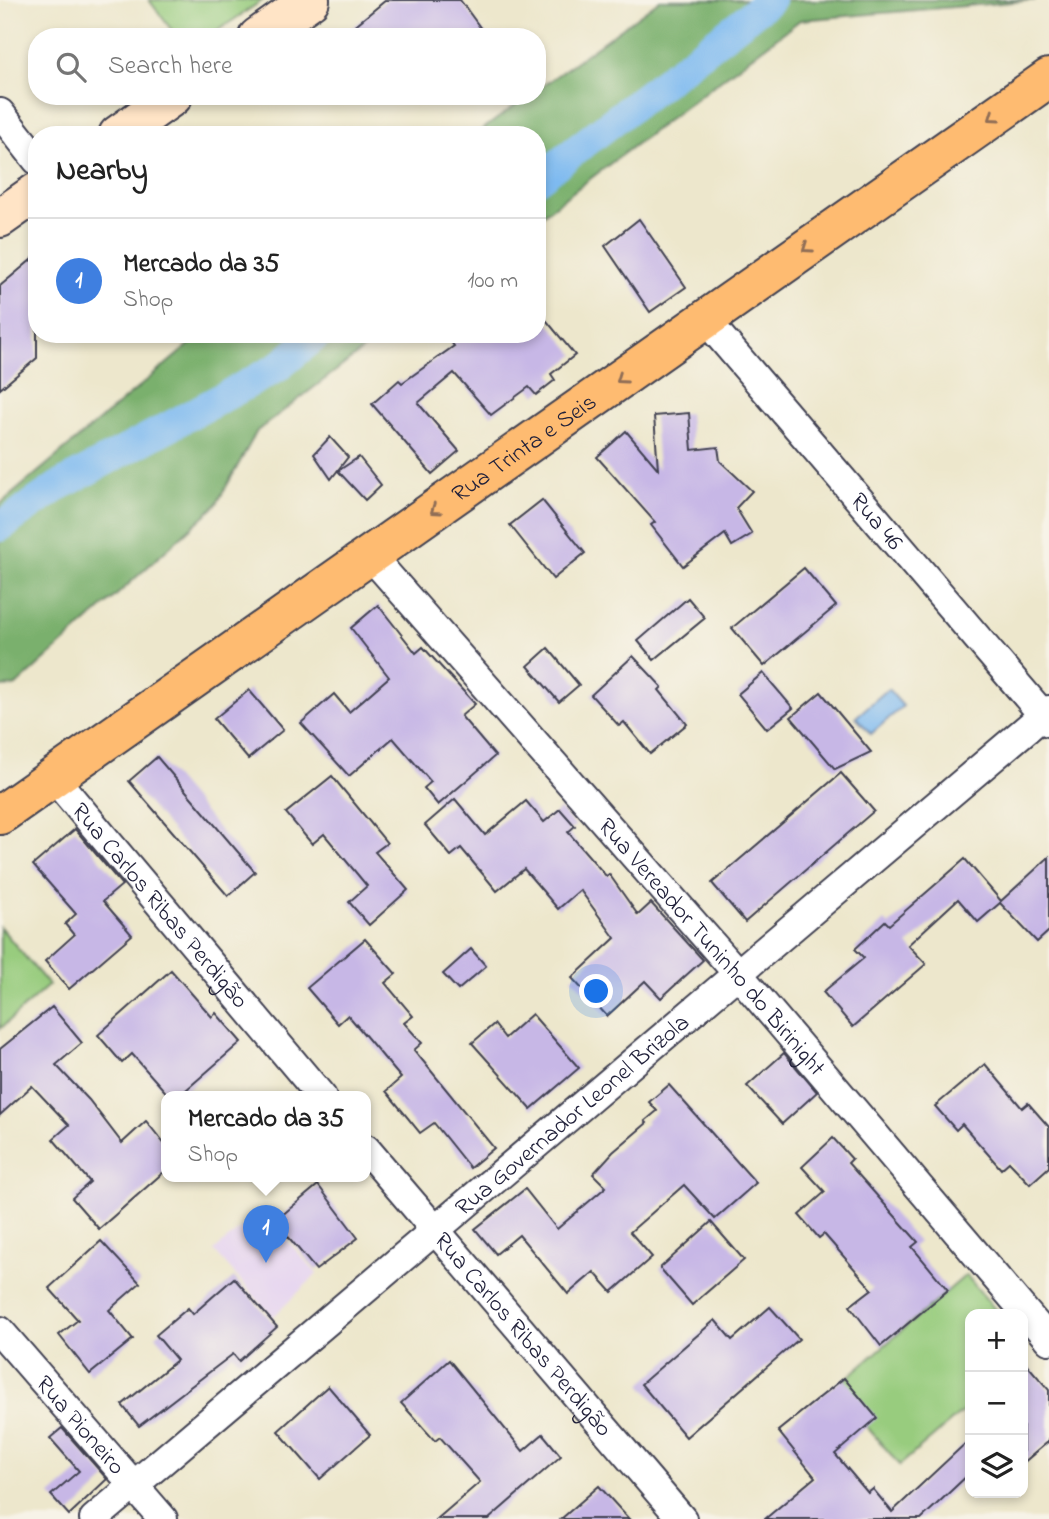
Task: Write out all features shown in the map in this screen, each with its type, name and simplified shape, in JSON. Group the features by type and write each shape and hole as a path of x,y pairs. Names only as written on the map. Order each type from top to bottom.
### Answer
{"main road":[{"name":"Rua Trinta e Seis","path":"0,816 1047,84"}],"street":[{"path":"270,28 310,0"},
{"path":"131,126 160,105"},
{"path":"0,113 28,149"},
{"path":"0,218 28,198"},
{"name":"Rua 46","path":"706,320 1047,716"},
{"name":"Rua Vereador Tuninho do Birinight","path":"370,555 739,975 1049,1340"},
{"name":"Rua Governador Leonel Brizola","path":"94,1519 1047,716"},
{"name":"Rua Carlos Ribas Perdigão","path":"54,778 317,1091"},
{"name":"Rua Carlos Ribas Perdigão","path":"371,1155 682,1519"},
{"name":"Rua Pioneiro","path":"0,1331 163,1519"}],"shaded area":[{"path":"261,1211 317,1274 273,1317 214,1251"}],"green space":[{"path":"149,0 263,0 221,28 170,28"},
{"path":"660,0 1036,0 800,20 546,212 546,126 487,126 516,105 546,105 546,83"},
{"path":"191,343 372,343 257,431 216,505 16,686 0,687 0,504"},
{"path":"0,927 49,985 0,1029"},
{"path":"966,1275 995,1309 965,1309 965,1409 900,1465 834,1389"}],"water":[{"path":"888,689 903,706 871,734 856,717"}],"building":[{"path":"386,0 460,0 480,28 352,28"},
{"path":"639,219 686,287 650,312 605,246"},
{"path":"28,263 28,343 37,343 37,358 0,389 0,286"},
{"path":"546,320 575,355 551,374 555,380 536,395 529,387 491,415 454,373 418,403 459,451 432,474 372,404 399,380 402,383 454,346 452,343 546,343"},
{"path":"689,413 692,450 718,447 720,461 752,491 736,508 752,534 732,546 725,534 683,566 651,525 655,522 597,457 626,431 658,469 654,416"},
{"path":"330,437 348,457 331,479 314,454"},
{"path":"359,457 381,485 365,500 338,471"},
{"path":"542,500 585,553 553,579 510,525"},
{"path":"804,568 836,606 764,666 732,628"},
{"path":"688,598 705,618 654,660 638,641"},
{"path":"378,605 416,653 423,647 475,704 461,716 495,756 438,805 424,788 431,782 393,738 349,776 301,723 334,694 349,712 389,677 351,628"},
{"path":"548,648 579,685 559,702 528,666"},
{"path":"633,656 662,687 659,690 687,724 650,754 624,722 619,726 591,695"},
{"path":"763,673 793,708 767,729 738,694"},
{"path":"249,690 283,730 248,759 214,719"},
{"path":"821,692 871,752 835,769 791,717"},
{"path":"157,757 255,872 228,896 129,781"},
{"path":"841,773 874,811 745,922 712,883"},
{"path":"332,776 387,843 375,852 408,890 369,925 349,902 367,886 324,834 312,844 286,813"},
{"path":"455,799 485,835 526,801 544,822 560,809 575,826 568,832 606,876 609,874 638,915 651,903 703,960 661,998 645,981 607,1016 572,978 615,938 580,890 558,909 524,869 497,891 461,848 451,856 425,825"},
{"path":"75,829 122,885 103,901 132,935 69,989 45,961 74,935 65,924 76,914 33,865"},
{"path":"1049,857 1049,931 1037,942 1000,903 978,922 958,899 908,945 926,964 853,1027 823,992 864,958 855,949 885,921 889,925 965,859 1001,901"},
{"path":"365,939 396,974 385,983 413,1016 404,1023 422,1043 414,1050 494,1148 470,1168 434,1123 420,1133 386,1091 401,1078 348,1015 338,1024 307,988"},
{"path":"471,949 486,966 458,990 443,974"},
{"path":"171,970 212,1017 216,1013 241,1042 185,1091 165,1091 132,1054 122,1063 98,1035"},
{"path":"52,1007 82,1043 56,1065 89,1100 122,1143 146,1121 161,1140 161,1174 99,1229 72,1198 90,1182 53,1139 69,1125 32,1086 0,1115 0,1049"},
{"path":"532,1014 579,1068 531,1109 472,1043 494,1024 505,1038"},
{"path":"784,1053 817,1092 782,1124 747,1086"},
{"path":"985,1064 1022,1108 1028,1103 1049,1127 1049,1167 1030,1184 1009,1162 1001,1169 962,1124 956,1130 935,1106"},
{"path":"669,1085 756,1183 715,1219 684,1185 630,1232 652,1257 612,1292 594,1272 568,1294 519,1235 496,1254 475,1229 525,1189 557,1229 606,1187 593,1174 613,1152 647,1123 645,1121 657,1111 649,1102"},
{"path":"833,1138 852,1159 848,1163 918,1242 912,1247 948,1290 881,1346 850,1306 872,1289 824,1234 819,1238 799,1215 825,1192 802,1167"},
{"path":"318,1185 358,1238 316,1270 275,1221"},
{"path":"711,1222 744,1260 692,1305 660,1268"},
{"path":"101,1241 140,1283 109,1310 133,1339 90,1374 59,1335 78,1320 49,1288"},
{"path":"234,1278 277,1327 239,1361 233,1354 139,1426 122,1405 177,1360 156,1335 188,1308 193,1314"},
{"path":"770,1307 799,1339 686,1437 641,1384 715,1320 732,1340"},
{"path":"449,1360 523,1451 543,1434 561,1456 489,1519 437,1519 480,1482 440,1437 435,1441 401,1403"},
{"path":"1028,1366 1049,1390 1049,1441 1028,1459"},
{"path":"844,1378 877,1418 835,1454 868,1493 873,1489 892,1512 965,1444 965,1478 921,1519 765,1519 815,1477 778,1431"},
{"path":"328,1386 370,1435 320,1479 278,1431"},
{"path":"62,1428 107,1479 69,1515 51,1495 79,1471 50,1438"},
{"path":"599,1486 629,1519 561,1519"}],"waterway":[{"path":"546,173 770,0"},
{"path":"0,527 57,487 277,368 307,343"}],"place":[{"name":"Mercado da 35","path":"266,1263"}]}
